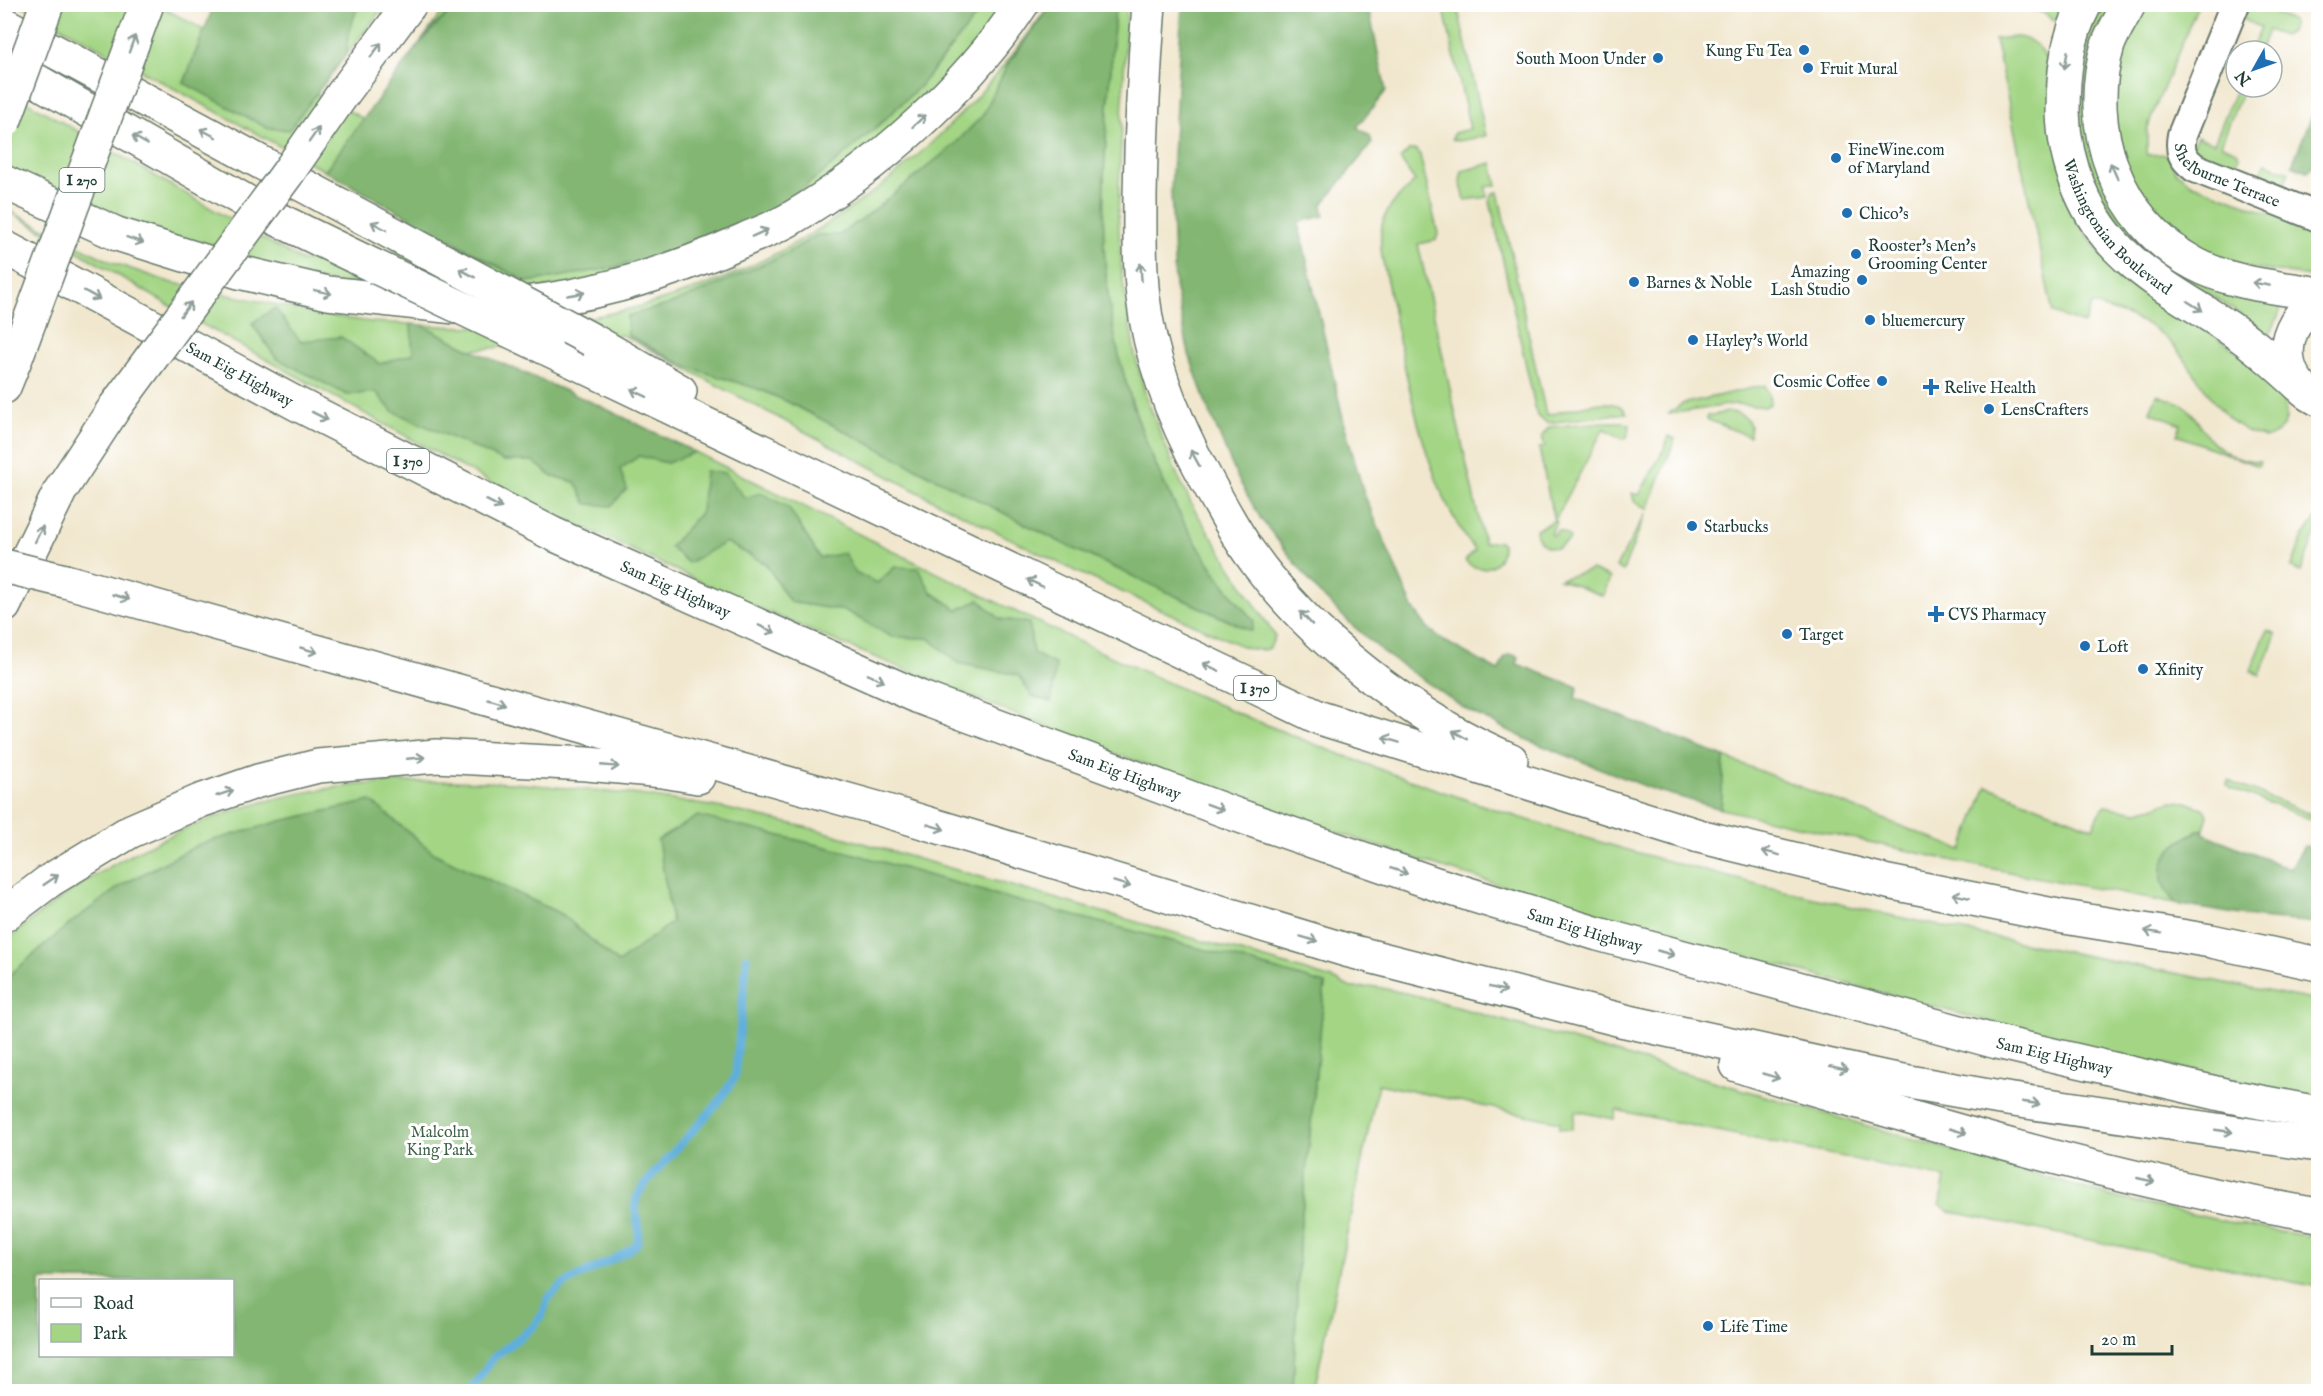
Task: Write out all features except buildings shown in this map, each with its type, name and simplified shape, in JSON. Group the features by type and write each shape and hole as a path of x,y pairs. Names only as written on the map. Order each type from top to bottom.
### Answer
{"main road":[{"path":"4,122 47,4"},
{"name":"I 270","path":"4,387 147,4"},
{"path":"4,606 60,491 115,407 410,4"},
{"path":"4,182 117,234 239,272 328,293 461,308 511,304 583,293 653,276 715,253 788,220 832,192 880,156 918,123 966,75 1009,24 1022,4"},
{"path":"1149,4 1142,93 1140,258 1143,299 1154,351 1170,403 1188,446 1250,553 1278,588 1321,634 1361,668 1405,702 1484,748 1648,819 1699,836 1888,882 2058,916 2211,941 2319,963"},
{"name":"Washingtonian Boulevard","path":"2085,4 2067,54 2063,86 2063,121 2069,157 2079,187 2093,216 2107,238 2127,258 2170,291 2244,339 2309,392"},
{"name":"Washingtonian Boulevard","path":"2129,4 2109,43 2100,83 2099,116 2104,148 2127,198 2150,229 2177,253 2196,264 2246,281 2319,294"},
{"path":"4,24 592,340 880,509"},
{"name":"I 370","path":"4,62 271,216 1320,718 1648,819"},
{"name":"Sam Eig Highway","path":"4,247 285,398 542,529 940,705 1234,814 1436,884 1598,934 1997,1042 2229,1096 2319,1113"},
{"path":"2309,392 2292,372 2287,344 2298,318 2307,308 2319,301"},
{"path":"4,566 65,581 880,809 1346,951 1535,999 1638,1024 1887,1078 2000,1098 2319,1145"},
{"path":"4,915 49,881 131,831 200,801 258,781 318,766 436,756 587,764 663,771 880,809"},
{"path":"2211,941 2319,941"},
{"path":"1535,999 1771,1076 1993,1141 2204,1194 2319,1215"}],"street":[{"name":"Shelburne Terrace","path":"2235,4 2182,135 2180,147 2184,160 2195,168 2319,217"}],"green space":[{"path":"21,5 158,5 204,30 184,83 289,130 316,93 364,119 325,171"},
{"path":"214,5 358,5 348,35 346,55 289,130 267,128 184,83"},
{"path":"358,5 385,5 346,55 348,35"},
{"path":"447,5 456,5 432,28 398,73"},
{"path":"456,5 985,5 920,86 825,171 777,208 710,241 653,258 611,268 527,282 325,171 418,45"},
{"path":"985,5 1004,5 962,60 915,110 863,154 807,193 747,226 684,253 618,273 550,287 495,293 410,292 284,273 202,249 122,219 5,167 5,89 302,261 458,246 527,282 611,268 709,241 777,208 825,171 920,86"},
{"path":"1051,5 1008,64 983,115 954,145 873,211 839,235 817,235 784,255 719,284 671,304 627,316 628,335 667,357 761,390 788,402 1064,544 1250,631 1254,621 1224,584 1196,543 1151,454 1120,358 1110,310 1105,263 1104,166 1115,5 1127,5 1118,214 1122,276 1135,355 1146,397 1175,470 1194,509 1275,636 1270,648 1259,650 1242,646 1069,568 931,499 623,335 471,350 422,325 518,326 610,313 697,288 779,252 856,205 927,147 991,80"},
{"path":"1051,5 1115,5 1103,198 1105,263 1110,311 1120,359 1151,454 1172,500 1196,543 1224,584 1254,621 1251,631 1064,544 788,402 761,390 685,366 628,335 627,316 671,304 719,284 784,255 817,235 839,235 873,211 954,145 983,115 1008,64"},
{"path":"1182,5 1368,5 1386,91 1357,127 1370,136 1372,143 1322,205 1324,216 1298,222 1345,427 1364,494 1413,608 1426,626 1441,639 1498,671 1505,657 1510,654 1519,657 1517,664 1578,687 1575,698 1724,757 1721,809 1655,790 1530,741 1469,711 1388,656 1352,625 1319,593 1261,519 1237,477 1205,401 1189,354 1175,286 1171,190"},
{"path":"1443,5 1457,5 1486,136 1459,141 1452,139 1454,133 1470,129"},
{"path":"2019,5 2064,5 2058,18 2054,21 2044,13"},
{"path":"2100,5 2111,5 2111,196 2283,304 2271,333 2266,333 2218,299 2165,269 2122,229 2098,189 2090,170 2077,116 2083,49"},
{"path":"2142,5 2198,5 2151,118 2147,130 2147,155 2167,154 2176,172 2193,184 2318,232 2318,277 2254,269 2212,257 2164,224 2127,173 2112,112 2124,38"},
{"path":"2248,5 2267,11 2270,5 2277,5 2274,13 2293,23 2290,32 2283,36 2268,30 2264,39 2256,39 2261,27 2243,18"},
{"path":"2018,37 2033,42 2045,57 2080,225 2112,266 2135,286 2225,342 2268,378 2282,397 2286,417 2284,425 2276,433 2265,438 2247,431 2232,420 2207,392 2174,346 2144,323 2092,304 2084,324 2053,313 1995,39"},
{"path":"2232,99 2239,99 2221,144 2238,152 2239,159 2228,169 2208,166 2192,147 2197,136 2214,143"},
{"path":"2318,100 2318,159 2308,171 2292,165"},
{"path":"1409,150 1417,150 1420,155 1438,234 1436,240 1418,244 1484,543 1498,541 1502,544 1499,558 1495,563 1484,568 1478,568 1465,561 1475,550 1456,521 1426,450 1405,369 1382,257 1381,232 1386,214 1415,181 1400,159"},
{"path":"1492,163 1497,185 1486,187 1487,197 1465,200 1460,181 1462,171"},
{"path":"2266,163 2289,172 2283,188 2263,182 2261,170"},
{"path":"1498,192 1546,415 1601,403 1621,407 1627,413 1547,423 1537,416 1490,201 1493,193"},
{"path":"7,210 111,262 169,282 324,315 371,322 411,324 413,354 380,364 341,337 300,342 252,324 276,358 347,395 376,392 392,411 504,461 533,460 551,476 575,482 620,469 639,456 667,463 695,452 951,580 1145,672 1312,743 1485,806 1690,867 1794,893 2003,939 2318,1001 2318,1098 2095,1050 1684,940 1437,866 1297,819 1083,742 828,638 718,590 506,491 189,317","holes":["788,507 820,558 877,584 895,567 958,610 979,600 1000,619 1029,623 1033,654 1051,702 1032,696 1018,675 958,663 929,638 892,637 846,611 790,602 766,564 726,542 671,547 701,512"]},
{"path":"275,308 300,341 341,337 380,364 413,354 411,324 422,325 471,350 598,405 695,452 667,463 639,456 620,469 627,489 611,506 587,504 575,482 551,476 533,461 504,461 392,411 376,392 347,395 276,358 252,323"},
{"path":"1765,385 1770,404 1765,407 1735,404 1668,414 1682,404"},
{"path":"2157,395 2187,408 2206,435 2217,446 2238,457 2260,461 2258,466 2177,435 2181,424 2150,412"},
{"path":"1729,412 1746,418 1750,426 1749,436 1706,419 1707,416"},
{"path":"1622,422 1630,425 1627,437 1623,439 1604,428 1555,520 1557,522 1550,534 1554,536 1558,530 1568,535 1570,540 1557,548 1545,545 1539,540 1536,529 1554,521 1539,448 1545,447 1542,436 1549,427"},
{"path":"1668,436 1675,439 1648,509 1634,501 1632,493 1639,495 1664,449"},
{"path":"705,471 725,473 745,498 761,493 788,507 820,558 844,553 855,572 877,583 895,567 918,568 932,593 958,610 979,600 1000,619 1029,623 1033,653 1056,665 1051,702 1032,696 1018,675 958,663 929,638 892,637 846,611 790,602 766,564 726,542 688,563 670,547 701,512"},
{"path":"1646,513 1623,571 1616,567"},
{"path":"2318,515 2318,526 2301,572 2291,568 2303,537"},
{"path":"1592,570 1610,578 1603,596 1559,579"},
{"path":"2267,630 2276,634 2260,675 2251,671"},
{"path":"1724,757 1962,850 1987,786 2093,828 2105,806 2136,812 2172,801 2186,802 2205,809 2208,815 2204,829 2190,835 2161,881 2175,904 1968,864 1721,809"},
{"name":"Malcolm King Park","path":"452,781 514,783 640,795 723,808 818,830 1286,965 1338,981 1351,988 1377,987 1419,996 2117,1198 2228,1222 2318,1238 2318,1287 1948,1211 1940,1204 1945,1178 1616,1110 1614,1119 1576,1111 1572,1129 1559,1128 1560,1122 1378,1084 1314,1391 1293,1391 1299,1243 1325,984 1225,955 1014,900 851,853 698,817 658,840 672,922 1262,1391 5,1391 5,1047 572,923 563,915 435,854 371,801 281,821 200,844 122,885 68,925 5,979 5,942 76,888 114,864 195,825 237,810 325,789 373,784"},
{"path":"2228,781 2318,817 2318,822 2232,789 2227,785"},
{"name":"Malcolm King Park","path":"371,801 435,854 563,915 618,963 672,922 658,840 698,816 851,853 1014,900 1225,955 1325,984 1299,1243 1293,1391 5,1391 5,979 68,925 122,885 200,844 281,821"},
{"path":"2204,829 2203,833 2290,869 2304,846 2318,848 2318,923 2259,918 2175,904 2162,882 2164,861 2173,847"}],"waterway":[{"path":"470,1392 493,1358 534,1326 543,1313 548,1298 562,1285 623,1254 637,1244 639,1231 635,1207 637,1196 650,1178 718,1103 735,1077 747,958"}],"place":[{"name":"Kung Fu Tea","path":"1804,50"},
{"name":"South Moon Under","path":"1658,58"},
{"name":"Fruit Mural","path":"1808,68"},
{"name":"FineWine.com of Maryland","path":"1836,158"},
{"name":"Chico's","path":"1847,213"},
{"name":"Rooster's Men's Grooming Center","path":"1856,254"},
{"name":"Amazing Lash Studio","path":"1862,280"},
{"name":"Barnes & Noble","path":"1634,282"},
{"name":"bluemercury","path":"1870,320"},
{"name":"Hayley's World","path":"1693,340"},
{"name":"Cosmic Coffee","path":"1882,381"},
{"name":"Relive Health","path":"1931,387"},
{"name":"LensCrafters","path":"1989,409"},
{"name":"Starbucks","path":"1692,526"},
{"name":"CVS Pharmacy","path":"1936,614"},
{"name":"Target","path":"1787,634"},
{"name":"Loft","path":"2085,646"},
{"name":"Xfinity","path":"2143,669"},
{"name":"Life Time","path":"1708,1326"}]}
